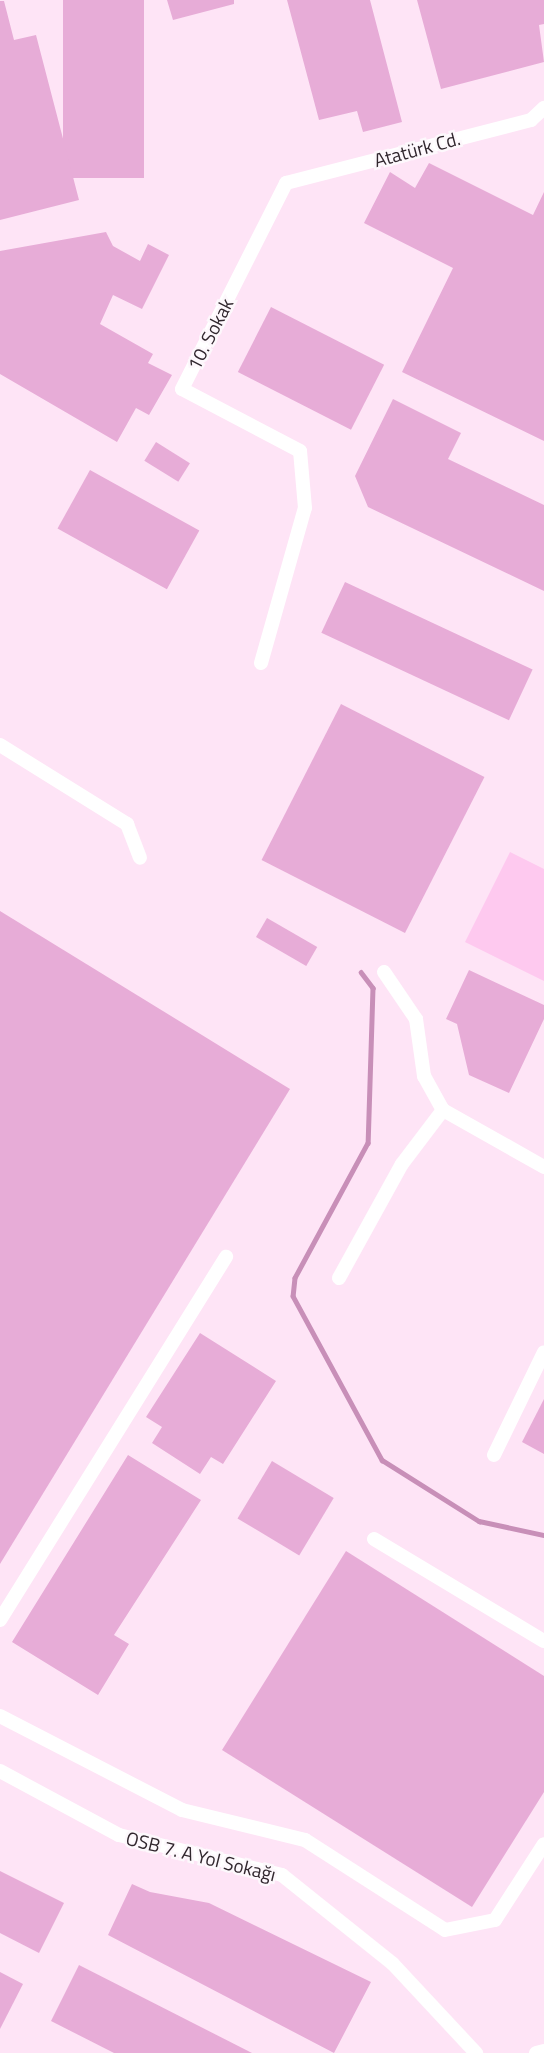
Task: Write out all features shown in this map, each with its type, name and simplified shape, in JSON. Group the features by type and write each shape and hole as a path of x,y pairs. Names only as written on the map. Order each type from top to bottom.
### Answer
{"street":[{"name":"Atatürk Cd.","path":"286,183 531,120 544,108"},
{"name":"10. Sokak","path":"261,663 304,508 300,451 182,389 286,183"},
{"path":"0,745 127,824 140,858"},
{"path":"384,972 416,1019 424,1076 443,1110 544,1167"},
{"path":"339,1278 402,1164 443,1110"},
{"path":"0,1620 226,1257"},
{"path":"494,1455 544,1352"},
{"path":"374,1539 544,1641"},
{"path":"0,1716 182,1810 304,1840 445,1930 495,1920 544,1844"},
{"name":"OSB 7. A Yol Sokağı","path":"0,1770 119,1835 282,1875 393,1964 476,2053"},
{"path":"538,2053 544,2051"}],"shaded area":[{"path":"510,852 544,869 544,981 465,942"}],"building":[{"path":"63,0 144,0 144,178 63,178"},
{"path":"167,0 234,0 234,4 173,20"},
{"path":"287,0 370,0 402,122 363,132 357,111 319,120"},
{"path":"417,0 544,0 544,24 539,25 544,62 441,89"},
{"path":"0,1 4,1 14,40 36,35 79,200 0,220"},
{"path":"429,163 533,215 544,192 544,441 402,372 453,268 364,223 390,172 415,188"},
{"path":"106,232 113,246 140,261 148,244 169,255 142,309 113,295 100,324 153,354 148,363 172,375 149,415 136,408 117,442 0,374 0,251"},
{"path":"271,307 384,365 351,430 238,372"},
{"path":"393,399 461,433 448,459 544,505 544,591 368,507 355,476"},
{"path":"156,442 190,463 178,482 144,461"},
{"path":"90,470 199,531 167,589 58,529"},
{"path":"345,582 533,669 509,720 321,633"},
{"path":"341,704 484,777 405,933 262,860"},
{"path":"0,911 290,1089 0,1564"},
{"path":"267,918 317,947 306,966 256,937"},
{"path":"469,970 544,1005 544,1019 509,1093 469,1075 457,1024 446,1019"},
{"path":"200,1333 276,1381 223,1464 211,1457 200,1474 152,1443 162,1427 146,1417"},
{"path":"544,1399 544,1454 522,1442"},
{"path":"128,1455 201,1500 114,1635 129,1644 98,1695 12,1642"},
{"path":"272,1461 334,1498 299,1556 237,1518"},
{"path":"346,1551 544,1676 544,1792 472,1907 222,1750"},
{"path":"0,1871 64,1903 39,1953 0,1933"},
{"path":"132,1884 150,1892 209,1903 371,1982 334,2053 108,1935"},
{"path":"79,1965 252,2053 114,2053 51,2021"},
{"path":"0,1972 23,1984 0,2029"}],"waterway":[{"path":"361,972 373,988 368,1143 295,1278 293,1296 382,1460 479,1521 544,1535"}]}
